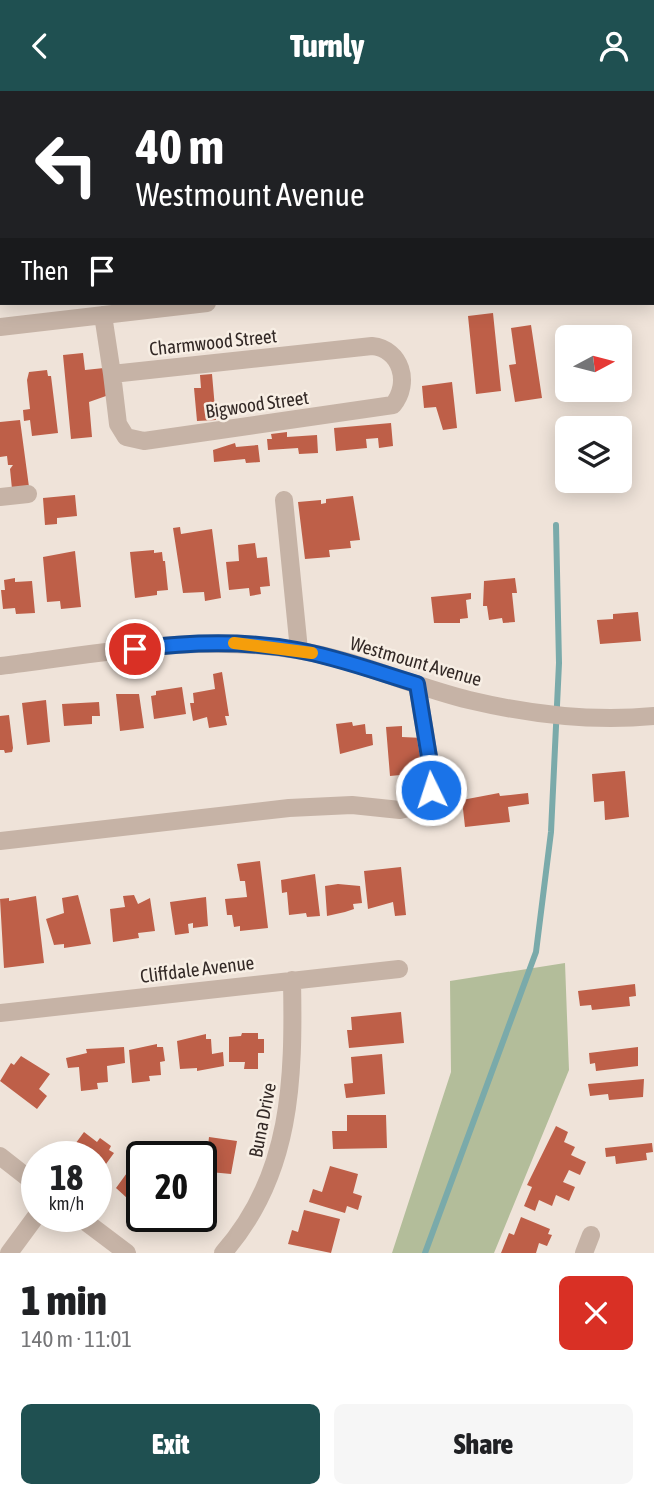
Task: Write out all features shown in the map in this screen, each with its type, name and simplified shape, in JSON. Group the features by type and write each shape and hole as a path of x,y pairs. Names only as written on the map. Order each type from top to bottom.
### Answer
{"street":[{"path":"0,327 190,305"},
{"path":"103,315 111,374"},
{"name":"Charmwood Street","path":"111,374 372,346 385,348 398,359 402,378 401,394 393,405"},
{"name":"Bigwood Street","path":"111,374 118,424 126,437 144,441 393,405"},
{"path":"0,497 28,494"},
{"path":"284,500 299,650"},
{"name":"Westmount Avenue","path":"0,666 211,642 299,650 469,700 521,709 599,717 654,716"},
{"path":"0,841 289,808 352,806 400,810 422,805 431,790 431,769 417,684"},
{"name":"Cliffdale Avenue","path":"0,1013 399,969"},
{"name":"Buna Drive","path":"223,1253 243,1230 273,1174 291,1080 292,980"},
{"path":"0,1156 21,1172"},
{"path":"9,1253 25,1232"},
{"path":"99,1232 127,1253"},
{"path":"584,1253 591,1235"}],"green space":[{"path":"565,963 569,1070 494,1253 392,1253 451,1072 450,981"}],"building":[{"path":"493,313 501,391 476,394 468,316"},
{"path":"531,325 542,398 515,402 509,365 516,364 511,328"},
{"path":"83,353 85,370 104,368 106,396 89,402 92,437 71,439 63,355"},
{"path":"47,370 48,376 51,376 58,433 32,436 30,420 24,421 23,410 30,409 27,380 29,372"},
{"path":"212,374 216,420 197,421 194,388 201,388 200,375"},
{"path":"452,382 457,428 443,430 436,407 424,408 422,386"},
{"path":"20,420 29,487 12,489 10,469 13,465 8,465 7,456 0,457 0,422"},
{"path":"391,423 393,446 379,448 378,438 366,439 367,448 336,451 334,428"},
{"path":"287,432 287,437 317,435 318,453 299,454 298,448 268,450 267,439 272,439 271,434"},
{"path":"235,443 236,447 258,445 260,462 246,463 245,459 214,462 213,450"},
{"path":"75,495 77,516 57,518 57,524 45,525 43,498"},
{"path":"353,496 360,540 350,541 351,548 329,550 330,557 305,559 298,502 321,500 321,504 326,503 326,499"},
{"path":"180,527 181,534 212,529 221,598 205,601 204,592 183,593 173,528"},
{"path":"255,543 257,558 267,557 270,586 260,587 261,594 250,596 249,588 229,590 226,562 239,561 238,545"},
{"path":"154,550 154,553 162,552 168,590 157,591 157,595 135,598 130,552"},
{"path":"75,551 81,607 61,609 60,601 47,602 43,557"},
{"path":"15,578 15,582 32,581 35,613 16,614 15,608 3,609 1,590 5,590 4,580"},
{"path":"515,578 517,593 512,593 515,622 503,623 502,618 489,620 487,606 483,606 484,581"},
{"path":"471,593 471,599 466,600 468,618 460,619 460,623 434,623 431,597"},
{"path":"638,612 641,641 600,644 597,620 613,619 613,614"},
{"path":"222,672 229,716 225,716 227,725 209,728 207,717 193,721 190,703 194,703 193,693 215,689 213,674"},
{"path":"182,687 186,714 154,719 151,696 156,695 156,691"},
{"path":"116,694 139,694 144,728 120,731"},
{"path":"46,700 50,742 27,745 22,703"},
{"path":"99,702 100,716 92,716 92,724 64,726 62,704"},
{"path":"9,715 13,748 12,752 5,753 0,750 0,716"},
{"path":"352,722 353,726 365,724 366,734 372,734 373,745 340,754 336,724"},
{"path":"402,726 402,737 423,738 424,763 411,765 411,774 390,776 386,727"},
{"path":"625,771 629,817 605,820 604,801 594,802 592,774"},
{"path":"499,793 500,796 528,793 529,804 508,807 510,822 465,827 462,800"},
{"path":"260,861 268,928 240,931 240,926 234,927 232,915 227,915 225,899 247,897 245,881 240,881 237,864"},
{"path":"401,867 406,915 395,916 393,902 368,909 364,871"},
{"path":"315,874 320,916 307,917 306,913 289,915 287,892 282,893 281,880"},
{"path":"325,886 360,886 362,903 353,904 354,909 327,916"},
{"path":"78,895 91,944 64,948 64,944 54,945 46,919 64,913 62,898"},
{"path":"134,895 138,904 150,898 155,931 138,933 139,938 113,942 110,909 125,907 123,896"},
{"path":"36,896 44,963 4,968 0,899 9,898 9,901"},
{"path":"206,897 208,926 193,928 193,923 188,924 189,933 175,935 170,902"},
{"path":"635,984 636,996 629,997 630,1006 592,1010 591,1005 580,1006 578,991"},
{"path":"401,1012 404,1043 349,1048 347,1030 352,1030 351,1017"},
{"path":"242,1033 258,1033 258,1039 264,1039 264,1053 258,1053 258,1069 244,1069 245,1062 229,1062 229,1037 241,1036"},
{"path":"206,1034 206,1039 211,1039 212,1054 223,1052 224,1066 197,1071 197,1068 180,1069 177,1041"},
{"path":"157,1044 157,1047 163,1047 165,1061 160,1062 161,1075 149,1076 150,1081 132,1083 129,1050"},
{"path":"124,1047 125,1063 107,1066 108,1082 97,1083 98,1089 81,1091 79,1067 68,1068 66,1058 87,1053 86,1049"},
{"path":"638,1047 638,1066 596,1071 595,1063 590,1064 589,1053"},
{"path":"382,1054 385,1094 346,1098 344,1084 353,1083 351,1057"},
{"path":"21,1056 50,1074 39,1089 47,1096 37,1109 0,1081 11,1063 14,1065"},
{"path":"644,1079 643,1097 609,1100 608,1094 590,1096 588,1084"},
{"path":"347,1115 386,1115 387,1148 333,1149 332,1131 347,1131"},
{"path":"556,1126 568,1132 564,1142 575,1147 571,1155 586,1162 580,1175 569,1170 563,1182 575,1187 569,1201 556,1195 552,1206 539,1200 535,1211 524,1206 532,1187 527,1185"},
{"path":"84,1132 96,1141 77,1141"},
{"path":"209,1137 237,1141 231,1174 217,1173 217,1141 209,1141"},
{"path":"652,1143 653,1152 646,1153 647,1160 616,1164 615,1156 606,1157 605,1148"},
{"path":"330,1166 358,1174 353,1193 362,1196 358,1210 347,1206 345,1213 309,1202 313,1189 322,1192"},
{"path":"126,1174 126,1197 116,1188"},
{"path":"304,1210 340,1219 331,1253 288,1244 292,1230 298,1232"},
{"path":"521,1217 550,1229 548,1234 552,1235 547,1246 539,1243 536,1253 501,1253 509,1233 514,1235"}],"waterway":[{"path":"425,1253 536,952 551,832 559,663 556,525"}],"slow traffic":[{"path":"234,643 312,653"}],"route":[{"path":"135,649 211,642 258,644 299,650 343,661 417,684 431,769 431,790"}]}
